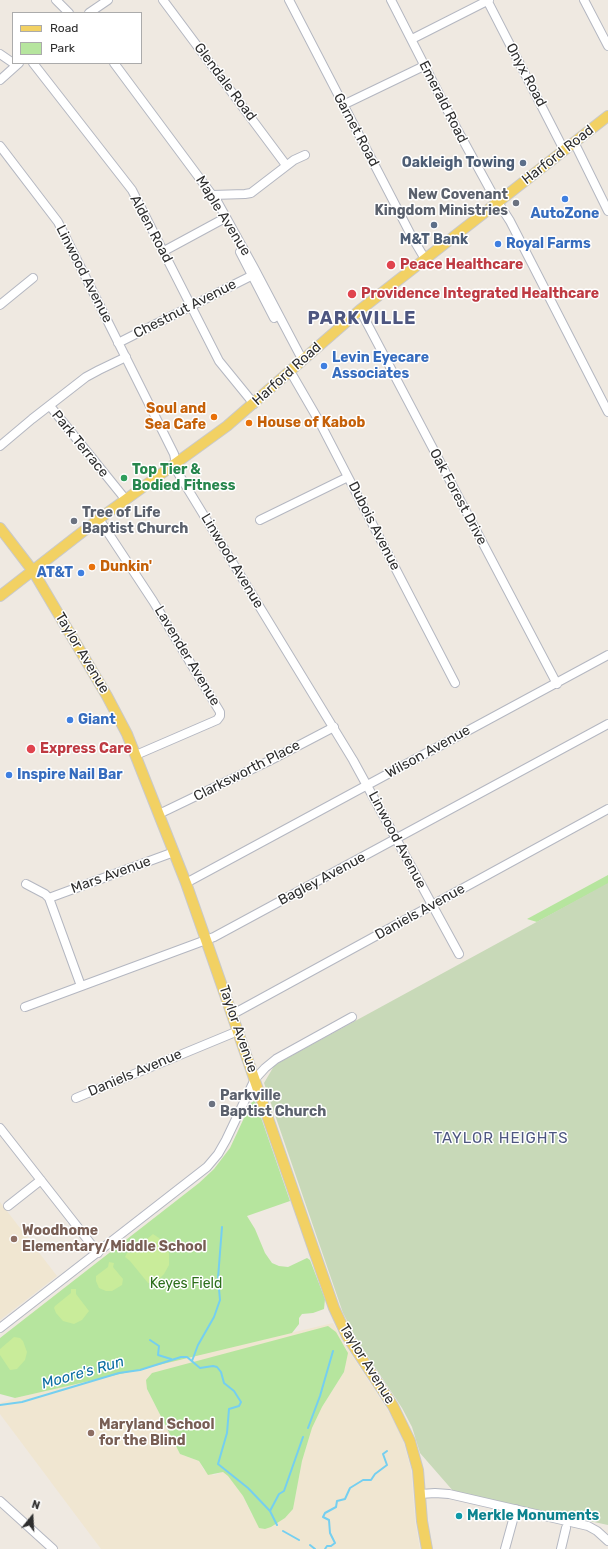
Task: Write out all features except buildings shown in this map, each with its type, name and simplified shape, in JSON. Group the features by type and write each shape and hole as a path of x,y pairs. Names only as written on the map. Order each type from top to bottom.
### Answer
{"main road":[{"name":"Harford Road","path":"0,596 100,519 223,429 254,404 360,310 608,116"},
{"name":"Taylor Avenue","path":"0,528 33,571 115,709 136,755 186,883 334,1308 347,1336 387,1396 402,1423 416,1459 422,1521 427,1549"}],"street":[{"path":"56,0 68,12"},
{"path":"90,12 108,0"},
{"name":"Glendale Road","path":"163,0 286,165"},
{"name":"Garnet Road","path":"289,0 425,259"},
{"name":"Emerald Road","path":"391,0 466,146 497,202 510,221 608,412"},
{"path":"412,39 488,0"},
{"name":"Onyx Road","path":"488,0 564,150"},
{"path":"584,0 608,46"},
{"path":"0,54 12,61"},
{"path":"0,80 17,64"},
{"name":"Alden Road","path":"34,64 132,190 219,361 254,404"},
{"name":"Maple Avenue","path":"115,64 212,195 301,361"},
{"path":"343,105 424,66"},
{"path":"574,142 608,211"},
{"name":"Linwood Avenue","path":"0,146 58,222 174,454 178,473 334,727 368,785 460,954"},
{"path":"212,195 251,193 286,165 305,155"},
{"path":"164,251 225,218"},
{"path":"248,262 251,276 301,361"},
{"name":"Chestnut Avenue","path":"118,342 251,276"},
{"path":"0,305 33,278"},
{"name":"Oak Forest Drive","path":"360,310 557,684"},
{"name":"Chestnut Avenue","path":"0,446 89,375 126,357"},
{"name":"Dubois Avenue","path":"290,371 319,421 455,683"},
{"name":"Park Terrace","path":"50,406 126,500"},
{"path":"260,520 348,476"},
{"name":"Lavender Avenue","path":"100,519 153,601 220,712 220,716 217,720 136,755"},
{"name":"Wilson Avenue","path":"186,883 494,716 557,684 608,655"},
{"name":"Bagley Avenue","path":"25,1008 214,937 608,724"},
{"name":"Clarksworth Place","path":"159,814 269,761 334,727"},
{"name":"Daniels Avenue","path":"232,1014 608,809"},
{"name":"Mars Avenue","path":"49,898 174,852"},
{"path":"26,884 45,894 49,898 81,986"},
{"path":"0,1328 207,1167 218,1154 226,1140 255,1079 265,1068 276,1059 352,1018"},
{"name":"Daniels Avenue","path":"76,1098 238,1031"},
{"path":"0,1128 98,1253"},
{"path":"8,1206 41,1180"},
{"path":"420,1494 449,1494 593,1528 608,1541"},
{"path":"0,1501 53,1549"},
{"path":"505,1549 516,1509"},
{"path":"561,1549 566,1528"}],"shaded area":[{"name":"Woodhome Elementary/Middle School","path":"0,1202 57,1276 0,1320"},
{"name":"Maryland School for the Blind","path":"333,1323 343,1342 392,1417 402,1437 411,1469 415,1521 420,1549 101,1549 0,1414 0,1403 15,1398","holes":["306,1332 344,1346 347,1350 344,1372 322,1407 312,1428 302,1461 293,1509 285,1518 271,1527 252,1515 243,1496 228,1476 223,1472 214,1475 204,1470 199,1461 180,1454 147,1389"]}],"green space":[{"path":"608,875 608,884 537,922 527,919"},
{"path":"608,883 608,1525 454,1492 420,1453 412,1427 402,1408 357,1340 343,1313 264,1083 274,1066 280,1062"},
{"name":"Keyes Field","path":"254,1101 256,1103 290,1201 247,1216 255,1229 265,1253 272,1263 279,1266 288,1267 307,1258 310,1260 325,1299 324,1309 313,1313 302,1314 299,1318 299,1324 292,1333 15,1398 0,1394 0,1338 199,1183 214,1169 230,1148 251,1103"},
{"path":"153,1234 159,1238 169,1253 169,1265 164,1274 156,1282 148,1283 125,1257 127,1253 131,1253"},
{"path":"109,1262 114,1263 113,1267 123,1279 122,1285 112,1291 106,1291 99,1288 96,1281 96,1276 108,1267"},
{"path":"71,1289 76,1289 76,1294 89,1311 82,1320 74,1324 63,1321 56,1313 54,1308 71,1293"},
{"path":"328,1326 336,1332 348,1353 344,1372 322,1407 312,1428 302,1461 293,1509 285,1518 271,1527 265,1529 259,1528 243,1496 228,1476 223,1472 208,1475 199,1461 180,1454 147,1389 146,1380 152,1373"},
{"path":"14,1337 20,1338 23,1341 27,1352 25,1360 17,1369 10,1370 0,1355 0,1349"}],"waterway":[{"name":"Moore's Run","path":"192,1361 198,1345 214,1317 220,1300 218,1278 222,1227"},
{"name":"Moore's Run","path":"150,1340 159,1346 158,1355 171,1359"},
{"name":"Moore's Run","path":"308,1428 320,1396 333,1351"},
{"name":"Moore's Run","path":"0,1405 22,1402 119,1373 140,1370 181,1357 187,1357 200,1368 213,1366 217,1367 221,1372 224,1383 234,1391 241,1402 239,1406 229,1409 227,1433 218,1464 248,1488 270,1511 277,1525"},
{"name":"Moore's Run","path":"270,1511 279,1494 284,1491 303,1437"},
{"name":"Moore's Run","path":"325,1549 327,1546 331,1546 335,1543 330,1533 329,1520 323,1517 325,1513 336,1507 337,1501 345,1499 350,1488 363,1480 371,1480 375,1474 387,1465 383,1454 387,1451"},
{"name":"Moore's Run","path":"283,1531 299,1540"},
{"name":"Moore's Run","path":"310,1545 315,1549"}],"place":[{"name":"Oakleigh Towing","path":"523,163"},
{"name":"AutoZone","path":"565,199"},
{"name":"New Covenant Kingdom Ministries","path":"516,203"},
{"name":"M&T Bank","path":"434,225"},
{"name":"Royal Farms","path":"498,244"},
{"name":"Peace Healthcare","path":"391,265"},
{"name":"Providence Integrated Healthcare","path":"352,294"},
{"name":"Levin Eyecare Associates","path":"324,366"},
{"name":"Soul and Sea Cafe","path":"214,417"},
{"name":"House of Kabob","path":"249,423"},
{"name":"Top Tier & Bodied Fitness","path":"124,478"},
{"name":"Tree of Life Baptist Church","path":"74,521"},
{"name":"Dunkin'","path":"92,567"},
{"name":"AT&T","path":"81,573"},
{"name":"Giant","path":"70,720"},
{"name":"Express Care","path":"31,749"},
{"name":"Inspire Nail Bar","path":"9,775"},
{"name":"Parkville Baptist Church","path":"212,1104"},
{"name":"Woodhome Elementary/Middle School","path":"14,1239"},
{"name":"Maryland School for the Blind","path":"91,1433"},
{"name":"Merkle Monuments","path":"459,1516"}],"district":[{"name":"PARKVILLE","path":"362,319"},
{"name":"TAYLOR HEIGHTS","path":"501,1139"}]}
